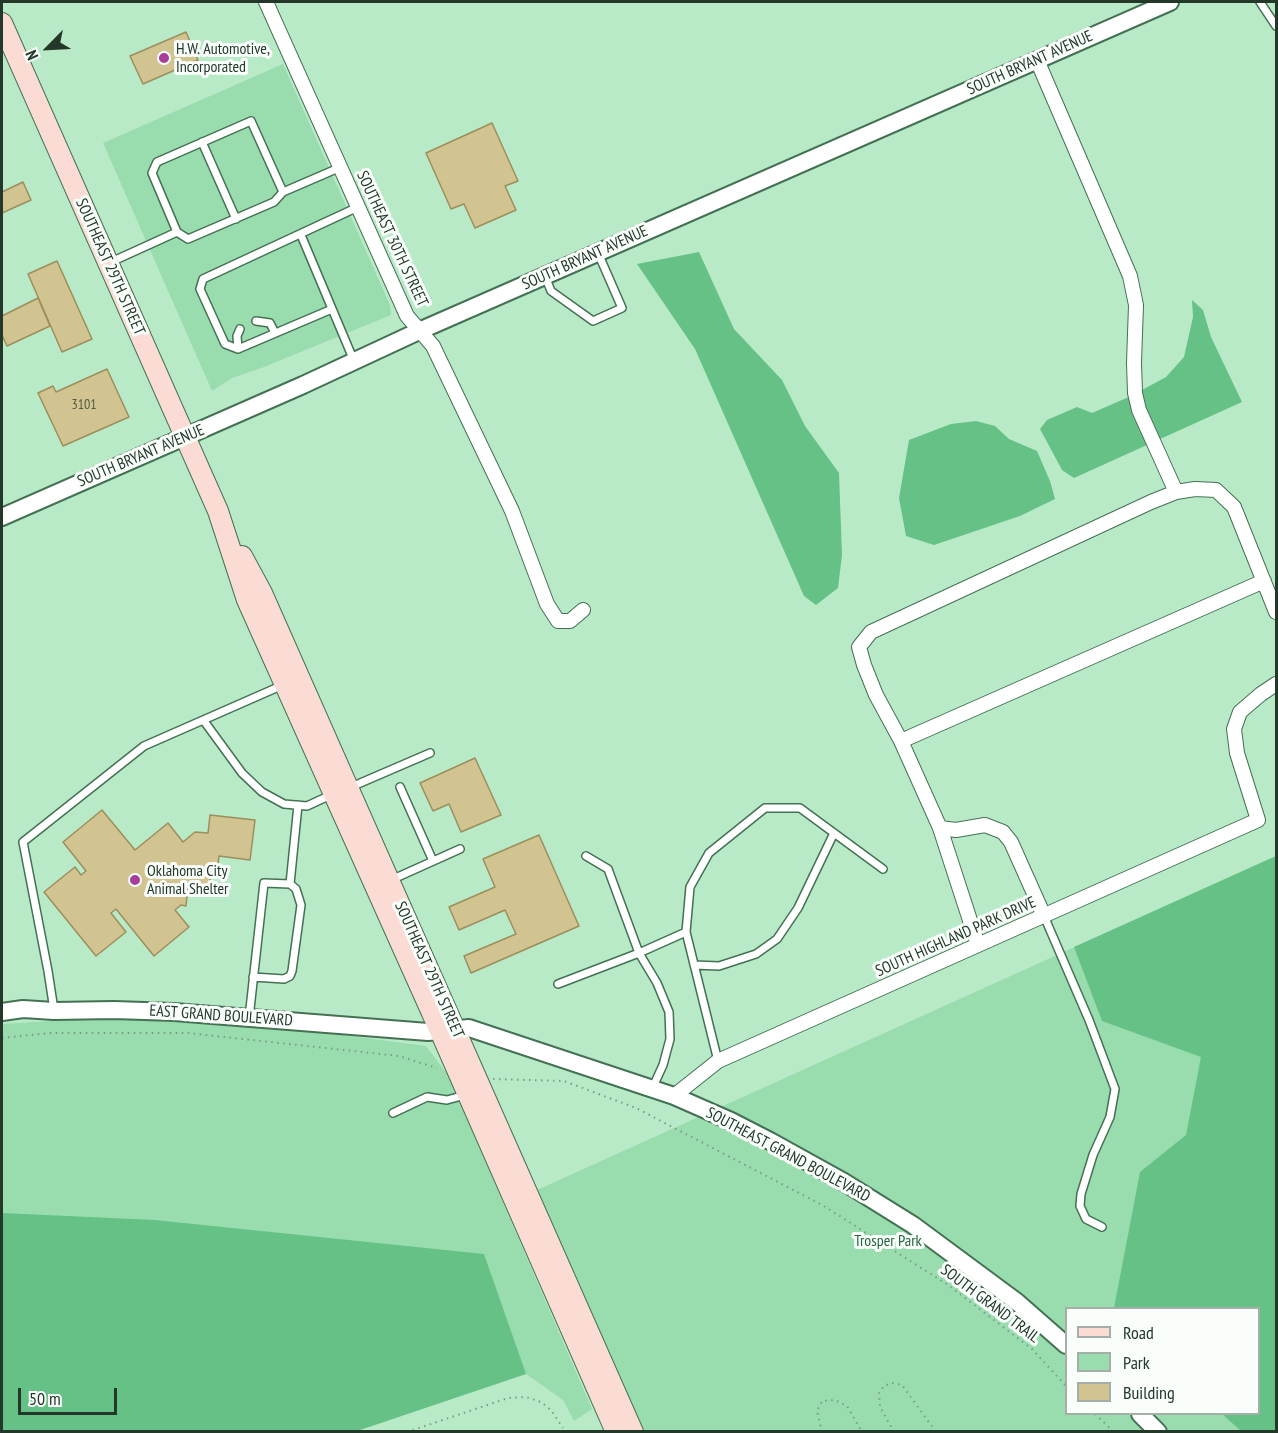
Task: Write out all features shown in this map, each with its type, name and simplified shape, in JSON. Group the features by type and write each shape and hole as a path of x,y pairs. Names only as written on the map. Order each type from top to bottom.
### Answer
{"main road":[{"name":"SOUTHEAST 29TH STREET","path":"2,23 218,511 262,592 341,791 448,1030"},
{"name":"SOUTHEAST 29TH STREET","path":"218,511 247,600 285,684 389,880 467,1081 616,1431"},
{"name":"SOUTHEAST 29TH STREET","path":"467,1081 633,1431"}],"street":[{"name":"SOUTHEAST 30TH STREET","path":"266,2 407,316 433,346 512,510 547,604 558,621 570,621 583,610"},
{"name":"SOUTH BRYANT AVENUE","path":"2,517 186,437 419,331 1170,2"},
{"path":"1037,60 1130,276 1136,305 1135,393 1139,410 1176,492"},
{"path":"978,945 940,828 901,741 876,695 864,665 859,647 871,632 1176,492 1195,489 1216,490 1234,507 1276,612"},
{"path":"901,741 1264,581"},
{"name":"SOUTH HIGHLAND PARK DRIVE","path":"674,1096 718,1061 1258,820 1237,753 1234,729 1240,712 1276,684"},
{"path":"940,828 956,830 985,825 1004,832 1011,842 1044,916"},
{"name":"EAST GRAND BOULEVARD","path":"2,1012 23,1009 162,1011 394,1030 448,1030"},
{"name":"SOUTHEAST GRAND BOULEVARD","path":"448,1030 470,1028 674,1096 770,1141 888,1209 981,1274 1065,1343"},
{"path":"1142,1415 1158,1431"}],"lane":[{"path":"1260,2 1276,26"},
{"path":"283,192 251,121 157,162 152,173 177,231 188,239 274,202 283,192 341,167"},
{"path":"202,142 236,219"},
{"path":"332,309 238,349 225,344 200,289 203,279 302,235 358,207"},
{"path":"109,263 177,231"},
{"path":"302,235 354,361"},
{"path":"544,276 551,291 593,321 622,308 598,253"},
{"path":"256,321 270,322 275,333"},
{"path":"238,349 237,336 240,329"},
{"path":"54,1011 22,842 144,746 285,684"},
{"path":"204,721 242,773 262,792 284,804 307,806 430,753"},
{"path":"400,787 432,861"},
{"path":"290,884 298,805"},
{"path":"718,1061 686,932 690,887 709,853 765,808 800,808 883,868"},
{"path":"694,965 719,966 756,954 777,939 798,908 834,833"},
{"path":"389,880 460,849"},
{"path":"586,856 608,869 639,952 657,983 669,1012 670,1039 663,1065 652,1089"},
{"path":"249,1018 253,977 264,883 290,884 296,889 301,905 292,971 290,976 284,979 253,977"},
{"path":"1044,916 1089,1020 1115,1089 1110,1117 1093,1155 1081,1194 1080,1206 1086,1220 1102,1227"},
{"path":"558,984 686,932"},
{"path":"393,1113 427,1097 447,1100 467,1081"}],"path":[{"name":"SOUTH GRAND TRAIL","path":"2,1038 50,1033 188,1033 399,1056 467,1081 564,1081 636,1108 824,1206 948,1285 1032,1349 1065,1385"},
{"path":"894,1431 880,1407 879,1393 884,1386 892,1383 902,1385 936,1431"},
{"path":"407,1431 508,1398 526,1397 546,1406 563,1428"},
{"path":"822,1431 817,1411 822,1401 835,1400 847,1406 862,1431"},
{"path":"1097,1415 1114,1431"}],"green space":[{"path":"283,64 390,305 391,315 232,378 212,391 103,143"},
{"path":"699,252 734,329 782,380 805,426 839,473 842,555 838,588 816,605 804,596 695,349 637,264"},
{"path":"1192,300 1203,310 1211,337 1242,402 1074,478 1062,470 1040,429 1047,420 1077,407 1092,413 1166,377 1184,357 1193,317"},
{"path":"976,421 995,426 1009,439 1037,451 1055,499 1020,516 934,545 906,536 899,498 909,440 951,424"},
{"name":"Trosper Park","path":"1276,856 1276,1431 644,1431 537,1190"},
{"path":"1276,856 1276,1431 1241,1431 1223,1415 1260,1415 1260,1307 1114,1307 1140,1172 1186,1135 1201,1057 1102,1021 1074,947"},
{"path":"118,1017 182,1019 335,1034 426,1046 448,1075 592,1409 574,1421 563,1400 526,1374 357,1431 2,1432 2,1024"},
{"path":"2,1213 155,1220 484,1254 526,1374 357,1431 2,1431"}],"building":[{"name":"H.W. Automotive, Incorporated","path":"186,32 198,60 143,84 130,56"},
{"path":"492,123 518,181 505,186 516,210 475,228 464,204 451,209 426,153"},
{"path":"23,182 31,200 2,213 2,192"},
{"path":"57,261 92,339 62,352 28,274"},
{"path":"38,298 50,326 7,346 2,335 2,316"},
{"path":"107,369 129,417 63,446 38,393 53,386 56,392"},
{"path":"475,758 501,815 461,832 449,804 433,811 420,783"},
{"name":"Oklahoma City Animal Shelter","path":"102,810 135,850 168,823 183,842 195,832 208,833 210,815 255,820 250,860 219,856 217,873 211,872 209,887 188,885 186,906 181,905 175,910 189,927 154,956 116,909 111,913 126,932 96,956 44,892 75,867 81,875 86,871 63,842"},
{"path":"539,835 579,926 471,973 464,956 516,934 505,910 459,930 449,907 495,887 483,859"}],"place":[{"name":"H.W. Automotive, Incorporated","path":"164,58"},
{"name":"Oklahoma City Animal Shelter","path":"135,880"}]}
